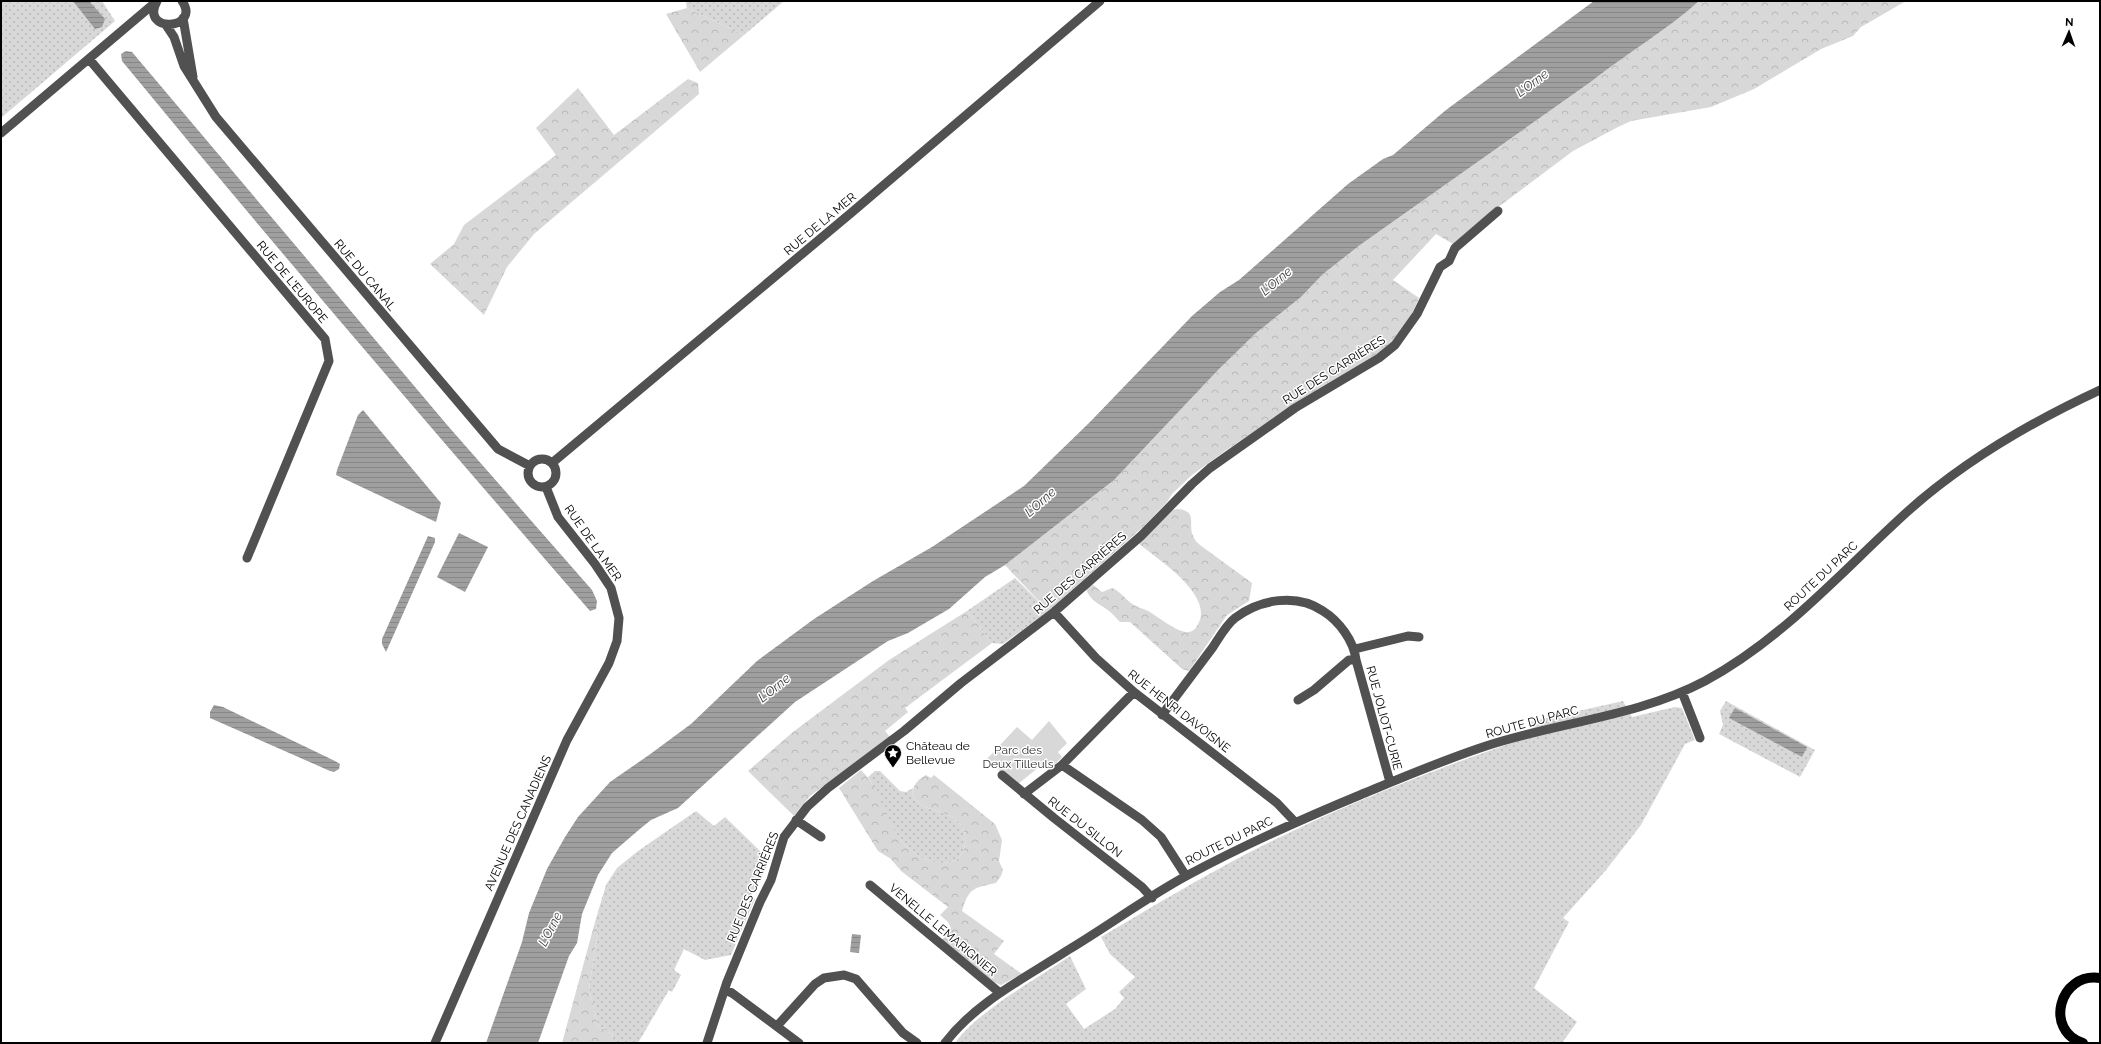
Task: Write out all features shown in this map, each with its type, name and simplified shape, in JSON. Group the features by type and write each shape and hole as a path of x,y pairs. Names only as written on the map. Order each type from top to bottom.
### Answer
{"main road":[{"path":"2083,1043 2071,1040 2064,1028 2060,1009 2062,999 2075,983 2084,979 2098,976"}],"street":[{"path":"157,1 154,10 158,20"},
{"path":"1,133 157,1"},
{"name":"RUE DE LA MER","path":"552,463 857,209 1100,1"},
{"name":"RUE DU CANAL","path":"183,2 185,13 183,18 187,48 195,84"},
{"path":"131,22 145,18 158,20"},
{"path":"166,25 176,24 183,18"},
{"name":"RUE DU CANAL","path":"158,20 166,25 174,38 184,66 216,117 498,449 530,466"},
{"name":"RUE DE L'EUROPE","path":"89,59 325,339 329,361 247,558"},
{"name":"RUE DES CARRIÈRES","path":"707,1043 725,990 760,902 771,880 784,837 807,807 828,788 904,731 961,682 1054,612 1141,536 1192,484 1210,468 1295,408 1379,358 1395,345 1417,314 1440,266 1449,261 1455,248 1498,211"},
{"name":"ROUTE DU PARC","path":"945,1043 964,1020 1000,993 1186,876 1295,822 1390,782 1487,746 1538,730 1642,707 1682,692 1746,657 1777,633 1910,510 1967,465 2047,416 2100,390"},
{"path":"540,459 552,463 555,468 556,477 554,482 546,487 541,487 532,483 528,475 530,466 540,459"},
{"name":"RUE DE LA MER","path":"546,487 558,517 607,582 613,595 618,613"},
{"path":"1162,715 1234,619 1258,605 1290,600 1314,604 1327,613 1355,649 1408,636 1419,637"},
{"name":"RUE HENRI DAVOISNE","path":"1054,612 1096,658 1134,692 1277,803 1295,822"},
{"name":"AVENUE DES CANADIENS","path":"435,1043 567,740 612,656 618,634 618,613"},
{"name":"RUE JOLIOT-CURIE","path":"1355,649 1356,660 1390,782"},
{"name":"RUE JOLIOT-CURIE","path":"1298,700 1314,690 1349,660 1356,660"},
{"path":"1024,794 1062,765 1134,692"},
{"path":"1682,692 1700,738"},
{"path":"1062,765 1142,820 1161,837 1186,876"},
{"name":"RUE DU SILLON","path":"1002,775 1142,887 1152,898"},
{"path":"796,820 821,837"},
{"name":"VENELLE LEMARIGNIER","path":"870,885 1000,993"},
{"path":"777,1026 815,984 824,978 844,975 856,979 903,1033 917,1043"},
{"path":"725,990 732,993 799,1043"}],"green space":[{"path":"1,1 102,1 115,21 1,118"},
{"path":"686,1 784,1 744,35 687,8"},
{"path":"1699,1 1906,1 1861,27 1853,36 1821,49 1754,89 1711,107 1631,121 1573,151 1481,220 1453,244 1436,234 1393,280 1419,298 1410,318 1387,348 1305,397 1192,475 1172,494 1167,502 1144,526 1048,611 1005,565 1114,480 1219,369 1256,333 1301,297 1323,274 1360,245 1660,32"},
{"path":"687,8 744,35 700,72 666,14"},
{"path":"688,79 698,83 699,94 534,234 507,267 484,315 430,264 454,244 464,225 556,155 536,128 578,88 614,135"},
{"path":"1177,509 1184,510 1190,516 1194,539 1200,545 1252,583 1249,601 1227,615 1189,671 1182,669 1130,622 1120,622 1110,612 1090,597 1086,589 1092,584 1102,592 1112,588 1133,604 1148,611 1175,628 1187,632 1195,629 1201,614 1199,603 1192,591 1170,568 1138,543 1169,511"},
{"path":"1015,578 1048,611 1003,644 992,643 967,611"},
{"path":"967,611 992,643 905,708 908,712 885,731 890,737 810,796 794,816 748,771 793,732 889,660"},
{"path":"1623,701 1632,717 1675,707 1682,708 1695,740 1685,744 1641,825 1606,870 1563,918 1569,922 1534,988 1577,1022 1562,1043 955,1043 965,1031 993,1007 1070,956 1086,989 1066,1004 1084,1029 1115,1009 1124,998 1119,992 1135,977 1110,954 1101,937 1217,870 1290,832 1393,787 1463,760 1533,736 1529,722"},
{"path":"1726,701 1815,750 1800,777 1719,734 1723,725 1720,711"},
{"name":"Parc des Deux Tilleuls","path":"1049,721 1067,743 1058,752 1062,757 1053,766 1044,763 1018,784 986,760 1017,727 1032,740"},
{"path":"861,770 869,779 896,834 913,852 925,859 935,862 950,862 955,860 960,857 963,852 965,841 965,835 961,825 956,820 951,816 924,806 917,802 912,796 916,783 926,775 931,778 934,775 995,824 1002,840 999,861 1003,870 1001,876 996,883 982,886 973,890 967,897 962,911 1004,941 994,954 1022,974 1001,985 993,982 942,940 951,928 948,922 940,915 948,907 901,871 891,859 878,851 839,788"},
{"path":"875,771 880,771 900,791 906,792 913,788 912,796 917,802 930,809 951,816 961,825 965,835 965,841 963,852 960,857 945,863 930,861 913,852 905,844 892,826 868,777"},
{"path":"696,811 714,826 725,817 760,851 767,866 751,896 755,899 731,955 705,960 684,949 674,970 681,975 672,992 669,990 638,1043 611,1043 613,1035 598,1025 589,988 598,932 595,922 606,885 617,868 638,851"},
{"path":"595,922 598,932 589,988 598,1025 613,1035 611,1043 562,1043"}],"water":[{"path":"73,1 89,1 105,19 102,27 95,29"},
{"name":"L'Orne","path":"1594,1 1699,1 1660,32 1360,245 1323,274 1301,297 1256,333 1219,369 1114,480 1005,565 985,577 949,609 908,633 888,641 795,702 678,808 651,820 641,828 612,853 598,875 582,914 577,943 569,956 538,1043 486,1043 522,942 529,913 547,869 578,817 610,782 691,724 757,661 814,619 873,581 932,547 1024,486 1090,422 1192,316 1220,292 1239,280 1348,184 1383,159 1393,155 1446,110"},
{"path":"126,51 132,52 448,426 592,590 597,601 596,609 590,611 237,200 122,61 121,54"},
{"path":"363,410 441,503 436,522 336,475 358,415"},
{"path":"459,533 488,547 465,592 437,577"},
{"path":"428,536 435,538 435,542 386,652 382,644 382,639"},
{"path":"214,705 223,707 335,761 340,764 339,769 334,772 330,771 210,718 210,712"},
{"path":"1735,708 1807,747 1802,757 1729,718"},
{"path":"852,934 861,935 859,953 850,952"}],"place":[{"name":"Château de Bellevue","path":"893,768"}]}
